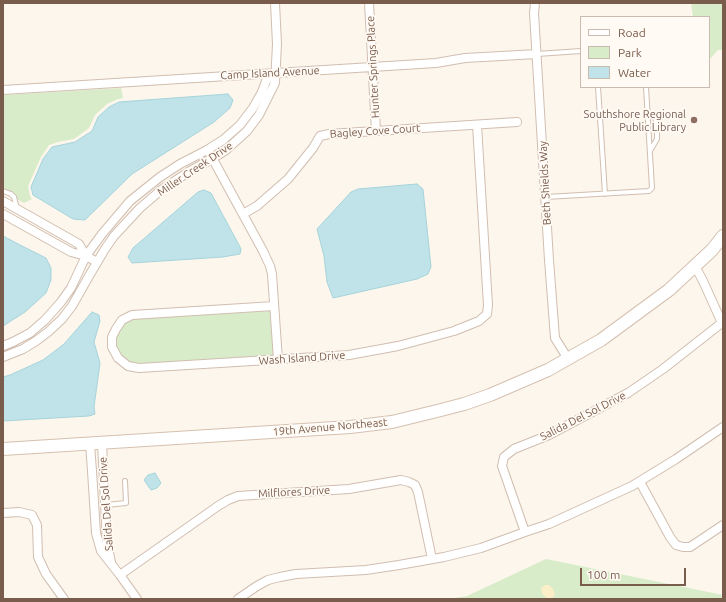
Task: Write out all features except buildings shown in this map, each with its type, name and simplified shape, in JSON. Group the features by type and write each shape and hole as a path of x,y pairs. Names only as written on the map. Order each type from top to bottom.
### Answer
{"street":[{"name":"Miller Creek Drive","path":"3,357 23,349 36,341 62,320 114,236 140,208 161,190 226,150 247,131 259,115 275,83 277,44 275,3"},
{"name":"Hunter Springs Place","path":"369,3 376,131"},
{"name":"Beth Shields Way","path":"535,3 534,13 555,338 568,359"},
{"name":"Camp Island Avenue","path":"3,90 436,63 465,58 537,54"},
{"name":"Miller Creek Drive","path":"3,346 30,333 45,320 61,302 71,288 86,256 102,234 130,201 160,177 223,140 240,125 253,108 266,81 275,73"},
{"name":"Bagley Cove Court","path":"243,214 257,206 288,179 313,148 320,136 329,134 517,122"},
{"name":"Wash Island Drive","path":"274,306 132,315 122,320 116,329 112,337 112,347 118,358 128,366 139,368 349,355 398,346 454,331 479,321 487,314 488,305 477,124"},
{"path":"207,150 270,266 272,274 278,360"},
{"path":"3,201 79,244 86,256"},
{"path":"3,214 71,252 86,256 97,262"},
{"name":"19th Avenue Northeast","path":"3,450 330,429 392,422 470,402 527,380 601,340 669,290 712,250 723,236"},
{"path":"695,266 722,323"},
{"name":"Salida Del Sol Drive","path":"525,532 502,466 504,457 514,449 549,435 628,393 663,369 722,323"},
{"path":"238,599 268,580 280,577 296,574 366,570 398,566 481,548 548,524 640,482 723,427"},
{"name":"Salida Del Sol Drive","path":"102,443 107,543 112,565"},
{"name":"Salida Del Sol Drive","path":"90,444 92,471 87,481 93,492 96,533 101,551 137,599"},
{"name":"Milflores Drive","path":"120,575 218,506 238,496 349,489 401,480 414,485 418,492 432,559"},
{"path":"640,482 670,537 676,545 690,547 723,525"},
{"path":"93,492 105,491"},
{"path":"94,505 106,504"},
{"path":"3,513 19,512 32,515 37,525 38,557 46,574 64,599"}],"lane":[{"path":"537,54 580,51"},
{"path":"598,88 605,194"},
{"path":"546,197 649,191 652,188 646,88"},
{"path":"648,113 655,118 657,123 657,139 650,151"},
{"path":"3,191 14,197 17,208"},
{"path":"106,504 126,502 125,481"}],"green space":[{"path":"691,3 723,3 723,50 718,50 710,59 710,16 693,16"},
{"path":"121,88 123,98 107,104 95,115 89,128 74,139 49,145 41,157 28,186 32,199 24,203 3,192 3,95"},
{"path":"271,311 274,356 139,364 129,362 121,355 116,346 116,338 124,323 133,319"},
{"path":"546,559 723,595 723,599 449,599 467,596"}],"sand":[{"path":"545,585 549,585 553,589 555,595 551,599 547,599 542,593 541,588"}],"water":[{"path":"228,94 233,100 230,108 214,122 132,174 85,220 73,219 33,195 31,187 43,159 52,147 75,142 92,131 98,117 109,107 119,102"},
{"path":"417,184 423,189 431,267 428,274 417,279 333,298 327,282 324,256 317,229 351,192 358,189"},
{"path":"204,190 211,193 241,249 240,254 223,257 132,263 128,257 133,248 198,192"},
{"path":"3,236 46,258 51,268 51,280 46,293 25,312 3,326"},
{"path":"92,312 99,315 100,321 94,342 100,363 94,407 95,414 89,416 3,421 3,377 43,360 64,344"},
{"path":"155,473 161,483 157,488 151,490 144,480 148,475"}],"place":[{"name":"Southshore Regional Public Library","path":"694,120"}]}
